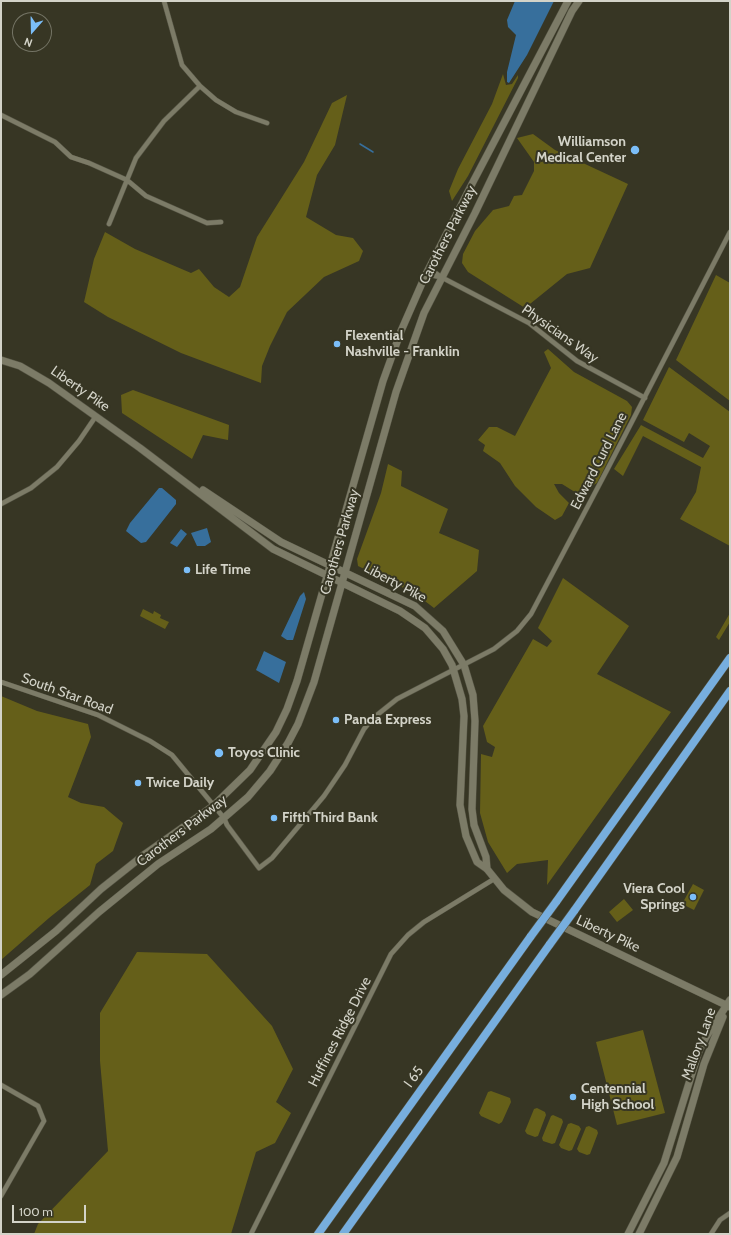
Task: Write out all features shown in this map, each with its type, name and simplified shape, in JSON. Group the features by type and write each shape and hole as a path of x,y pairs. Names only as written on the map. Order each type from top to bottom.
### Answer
{"highway":[{"name":"I 65","path":"318,1234 730,658"},
{"path":"343,1234 730,691"}],"main road":[{"name":"Carothers Parkway","path":"1,975 56,931 101,889 145,854 213,806 250,770 276,732 287,709 297,682 391,357 427,271 568,1"},
{"name":"Carothers Parkway","path":"1,995 30,974 99,912 158,864 211,829 248,797 270,771 288,742 298,724 314,682 396,392 424,313 475,213 562,31 579,1"},
{"name":"Liberty Pike","path":"1,360 20,366 36,374 140,448 273,549 411,617 443,649 454,669 462,699 464,716 460,805 462,823 470,848 477,862 487,869 494,880 517,902 532,912 729,1004"},
{"name":"Liberty Pike","path":"140,448 265,533 401,598 425,613 443,631 464,665 469,678 475,708 472,809 474,825 486,857 487,869"},
{"path":"462,749 473,750"},
{"name":"Mallory Lane","path":"628,1234 668,1153 699,1052 706,1037 729,1004"},
{"name":"Mallory Lane","path":"639,1234 677,1157 704,1064 729,1004"},
{"path":"647,1198 655,1202"}],"street":[{"path":"164,1 182,65 200,86 216,100 236,112 267,123"},
{"path":"109,224 136,158 164,121 200,86"},
{"path":"1,115 55,142 71,157 89,163 127,180 151,199 207,223 221,222"},
{"name":"Edward Curd Lane","path":"259,868 272,858 324,796 345,765 364,729 372,719 397,699 494,649 509,638 530,614 645,398 730,232"},
{"name":"Physicians Way","path":"427,271 529,323 577,362 645,398"},
{"path":"1,504 31,488 57,467 79,441 96,416"},
{"name":"South Star Road","path":"1,682 98,715 150,741 172,755 224,818 227,825 259,868"},
{"name":"Huffines Ridge Drive","path":"251,1234 392,954 408,935 424,922 494,880"},
{"path":"1,1085 38,1106 44,1121 1,1196"},
{"path":"711,1234 720,1220 730,1213"}],"shaded area":[{"path":"503,74 506,85 512,84 518,75 518,78 468,176 452,201 449,191 458,169 492,104"},
{"path":"347,95 335,145 317,175 306,217 336,235 353,238 363,251 359,261 324,277 287,312 262,366 261,383 181,353 108,317 84,302 94,259 105,232 135,249 191,273 199,269 214,287 229,297 240,287 257,237 304,162 332,103"},
{"path":"533,134 555,150 628,184 590,268 567,274 525,308 468,272 462,263 463,254 475,231 493,210 509,206 514,196 522,195 534,171 534,162 517,138"},
{"path":"716,275 730,283 730,401 676,360"},
{"path":"548,349 574,372 627,401 632,407 631,415 597,483 578,494 562,484 554,484 559,493 569,503 562,516 555,520 536,507 515,486 500,463 483,451 485,445 478,440 489,427 497,427 515,436 551,368 544,352"},
{"path":"669,367 730,412 730,546 680,519 696,492 701,467 643,436 623,476 614,469 641,425 703,458 710,446 689,433 684,442 643,420"},
{"path":"133,390 229,425 228,440 203,435 192,459 122,413 121,395"},
{"path":"388,464 402,471 401,486 448,509 439,533 479,550 477,571 434,608 417,595 358,566 357,559 381,493"},
{"path":"563,578 629,626 597,674 671,712 547,885 548,860 517,864 507,873 488,842 480,813 481,754 492,757 495,747 487,742 483,726 533,639 547,647 552,641 538,628"},
{"path":"143,609 153,614 154,611 161,615 160,618 169,622 165,629 140,616"},
{"path":"730,613 730,622 719,640 716,637"},
{"path":"1,696 37,711 88,724 91,737 68,797 81,803 104,807 123,823 113,851 96,864 90,885 1,960"},
{"name":"Viera Cool Springs","path":"693,884 704,890 694,910 682,904"},
{"name":"Viera Cool Springs","path":"624,899 633,910 617,922 609,912"},
{"path":"137,952 207,954 272,1026 293,1069 276,1102 291,1113 275,1143 256,1152 231,1234 34,1234 38,1224 108,1151 100,1061 100,1013"},
{"path":"643,1030 665,1113 617,1125 596,1042"},
{"path":"491,1091 510,1098 511,1102 502,1122 499,1124 481,1116 479,1113 488,1092"},
{"path":"537,1108 545,1112 546,1115 538,1136 535,1137 527,1134 525,1131 534,1109"},
{"path":"553,1115 562,1119 563,1122 555,1143 552,1144 543,1141 542,1138 551,1116"},
{"path":"571,1123 579,1126 581,1129 572,1150 569,1151 561,1148 559,1145 568,1124"},
{"path":"589,1126 597,1130 598,1133 590,1154 587,1155 579,1152 577,1149 586,1127"}],"water":[{"path":"515,1 554,1 527,55 509,83 507,82 507,72 516,35 508,27 507,20"},
{"path":"159,488 162,488 176,500 176,504 146,542 141,543 126,531 130,523"},
{"path":"207,528 211,542 205,546 197,546 191,533"},
{"path":"181,529 187,534 177,547 170,543"},
{"path":"304,592 306,599 293,640 287,640 281,636 300,596"},
{"path":"264,651 286,662 279,683 256,670"}],"waterway":[{"path":"360,144 373,152"}],"place":[{"name":"Williamson Medical Center","path":"635,150"},
{"name":"Flexential Nashville - Franklin","path":"337,344"},
{"name":"Life Time","path":"187,570"},
{"name":"Panda Express","path":"336,720"},
{"name":"Toyos Clinic","path":"219,753"},
{"name":"Twice Daily","path":"138,783"},
{"name":"Fifth Third Bank","path":"274,818"},
{"name":"Viera Cool Springs","path":"693,897"},
{"name":"Centennial High School","path":"573,1097"}]}
